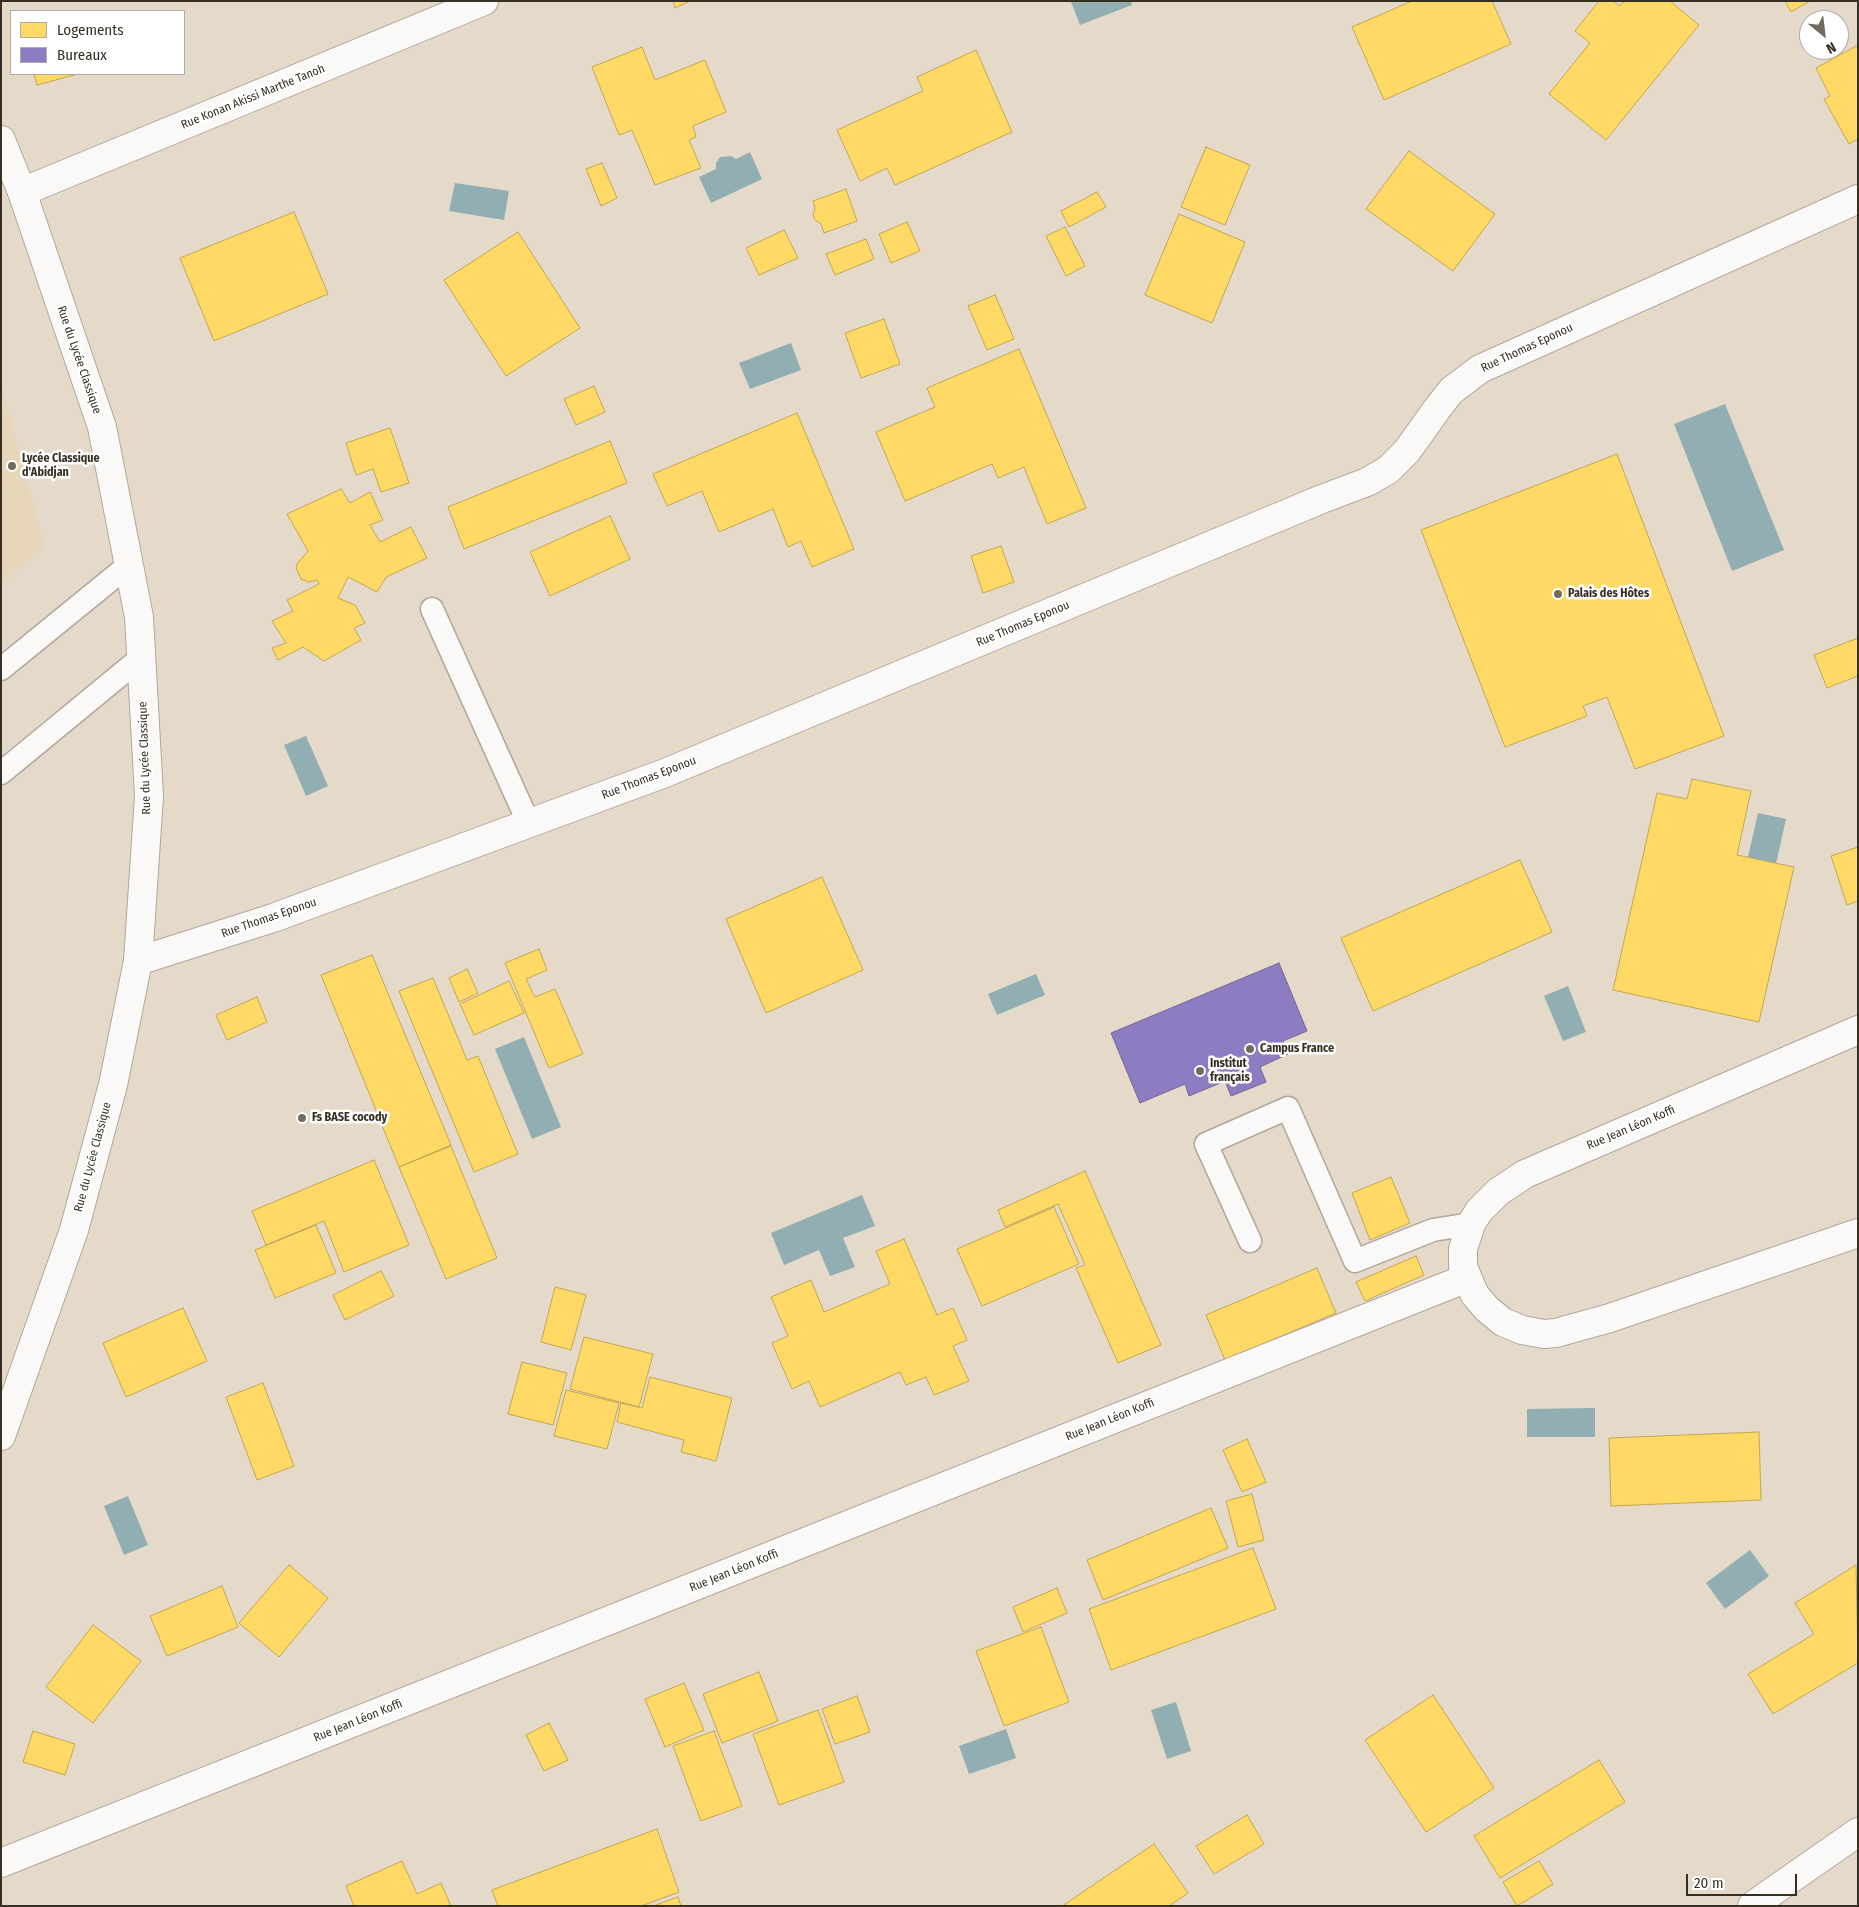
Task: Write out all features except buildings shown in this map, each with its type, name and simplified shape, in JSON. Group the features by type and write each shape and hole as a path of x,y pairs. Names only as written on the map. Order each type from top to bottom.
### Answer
{"street":[{"name":"Rue Konan Akissi Marthe Tanoh","path":"22,192 484,1"},
{"name":"Rue du Lycée Classique","path":"1,140 22,192 102,427 139,617 149,796 138,961 113,1085 74,1230 1,1436"},
{"name":"Rue Thomas Eponou","path":"138,961 273,918 665,773 1367,482 1388,470 1407,451 1451,391 1480,369 1858,199"},
{"name":"Rue Jean Léon Koffi","path":"1858,1030 1525,1174 1498,1192 1478,1211 1471,1224 1463,1249 1463,1267 1475,1295 1487,1309 1503,1322 1522,1330 1544,1334 1556,1333 1610,1318 1858,1233"},
{"name":"Rue Jean Léon Koffi","path":"1,1863 1467,1278"},
{"path":"1752,1906 1858,1832"}],"lane":[{"path":"1,669 130,564"},
{"path":"432,609 529,824"},
{"path":"1,774 142,657"},
{"path":"1250,1241 1206,1144 1288,1108 1355,1261 1433,1230 1471,1224"}],"shaded area":[{"name":"Lycée Classique d'Abidjan","path":"1,385 45,546 1,584"}],"water":[{"path":"1131,1 1132,5 1080,25 1071,2"},
{"path":"750,152 762,179 711,203 699,177 716,169 716,163 720,157 731,156 736,159"},
{"path":"455,183 509,191 504,220 449,211"},
{"path":"791,343 801,370 750,389 739,363"},
{"path":"1725,404 1784,550 1732,571 1674,424"},
{"path":"306,736 328,786 306,796 284,745"},
{"path":"1758,813 1786,819 1776,864 1748,857"},
{"path":"1036,974 1045,995 997,1015 988,994"},
{"path":"1568,986 1586,1032 1563,1041 1544,996"},
{"path":"524,1037 561,1127 532,1139 495,1049"},
{"path":"862,1195 875,1226 843,1238 855,1267 830,1276 819,1250 784,1265 771,1233"},
{"path":"1595,1408 1595,1437 1527,1437 1527,1409"},
{"path":"128,1496 148,1545 124,1555 104,1506"},
{"path":"1750,1550 1769,1576 1725,1609 1706,1583"},
{"path":"1176,1702 1191,1751 1167,1759 1151,1710"},
{"path":"1006,1729 1016,1758 969,1774 959,1746"}],"place":[{"name":"Lycée Classique d'Abidjan","path":"12,466"},
{"name":"Palais des Hôtes","path":"1558,594"},
{"name":"Campus France","path":"1250,1049"},
{"name":"Institut français","path":"1200,1071"},
{"name":"Fs BASE cocody","path":"302,1118"}]}
